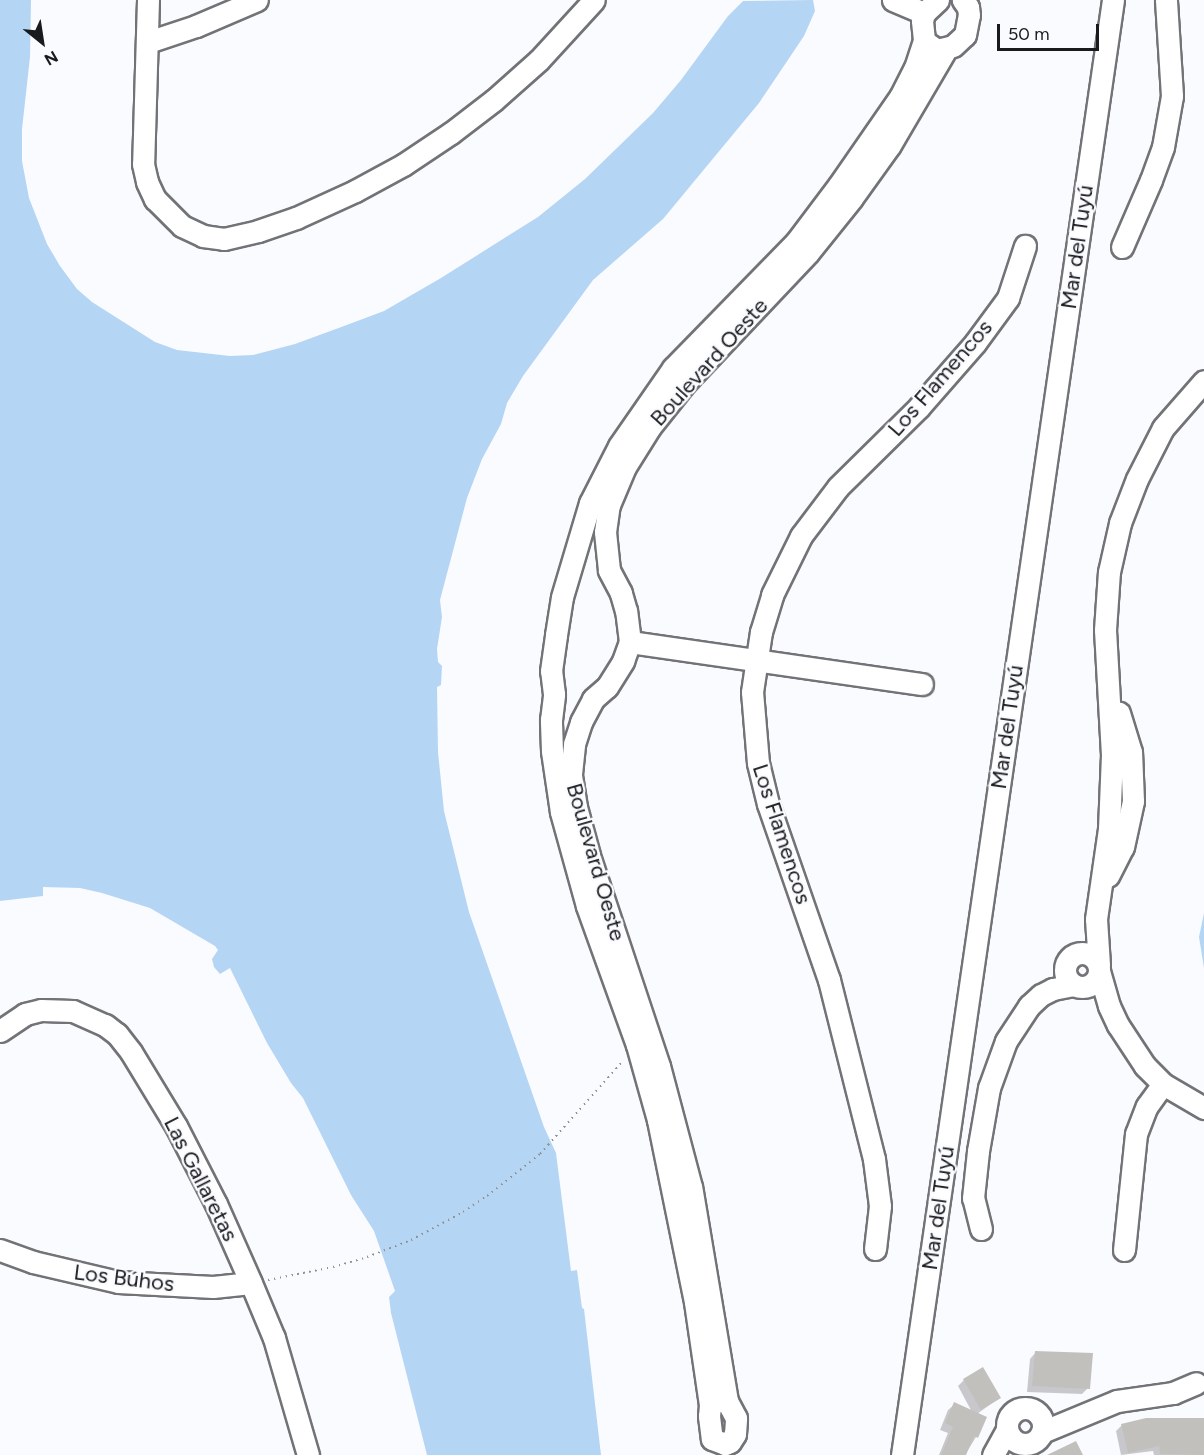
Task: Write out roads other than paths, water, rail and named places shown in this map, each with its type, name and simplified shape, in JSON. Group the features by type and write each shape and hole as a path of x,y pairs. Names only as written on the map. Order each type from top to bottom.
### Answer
{"street":[{"path":"148,0 143,164 147,182 155,199 182,226 203,236 224,239 258,231 296,218 355,191 403,165 451,133 494,100 539,60 594,0"},
{"path":"148,42 206,22 257,0"},
{"path":"893,0 931,6"},
{"name":"Mar del Tuyú","path":"902,1455 1113,0"},
{"path":"1122,247 1163,147 1172,96 1166,0"},
{"name":"Boulevard Oeste","path":"721,1448 736,1425 734,1412 718,1403 703,1302 671,1176 651,1068 581,857 561,812 552,751 551,720 554,694 551,671 562,597 590,503 644,422 674,368 802,247 890,145 946,49 959,42 965,35 967,2"},
{"name":"Boulevard Oeste","path":"802,247 878,132 915,68 924,41 921,21 931,6"},
{"path":"924,41 937,50 946,49"},
{"name":"Los Flamencos","path":"875,1249 880,1206 874,1159 829,980 768,804 758,763 752,692 761,632 772,596 801,536 838,487 919,407 975,343 1008,298 1025,246"},
{"path":"1204,381 1163,428 1137,479 1120,523 1109,572 1105,630 1110,680 1122,753 1133,801 1118,830 1123,848 1100,892 1096,919 1099,968 1109,1006 1118,1026 1145,1066 1163,1084 1204,1108"},
{"name":"Boulevard Oeste","path":"644,422 609,505 605,532 609,570 627,611 630,642 623,662 593,699 581,722 574,744 571,774 581,857 637,1045 651,1068"},
{"path":"570,574 582,568 609,570"},
{"path":"630,642 922,684"},
{"path":"554,694 563,701 580,704 593,699"},
{"path":"981,1229 973,1198 989,1088 1006,1041 1051,976 1068,960 1096,919"},
{"path":"1068,960 1086,953 1099,968"},
{"path":"1068,960 1064,973 1076,986 1098,996 1109,1006"},
{"path":"1029,1006 1053,989 1090,985 1099,968"},
{"name":"Las Gallaretas","path":"0,1031 26,1014 58,1009 90,1016 117,1034 176,1126 216,1204 252,1283 274,1338 308,1455"},
{"path":"1124,1250 1136,1134 1147,1106 1163,1084"},
{"name":"Los Búhos","path":"0,1250 33,1262 118,1282 213,1287 252,1283"},
{"path":"1007,1430 1017,1442 1027,1444 1080,1414 1117,1401 1173,1393 1196,1383"},
{"path":"993,1455 1007,1430 1008,1419 1015,1411 1030,1409 1080,1414"},
{"path":"1027,1444 1039,1415 1030,1409"}],"water":[{"path":"0,0 31,0 30,57 22,129 22,161 29,198 47,244 60,266 77,289 92,302 155,342 177,350 230,356 253,355 295,344 344,326 384,311 441,278 538,217 585,179 653,113 681,80 728,16 743,1 813,0 815,11 804,36 759,103 663,219 593,280 523,376 507,403 501,424 482,459 467,498 440,600 442,617 437,649 438,662 442,666 441,685 437,687 438,752 444,811 469,912 544,1127 556,1153 571,1271 577,1270 584,1309 601,1455 427,1455 391,1313 389,1297 395,1291 374,1231 351,1195 303,1098 291,1083 267,1043 230,968 220,974 214,967 212,959 218,950 215,946 150,908 80,888 43,887 43,896 0,901"},
{"path":"1204,913 1204,968 1199,937"}]}
